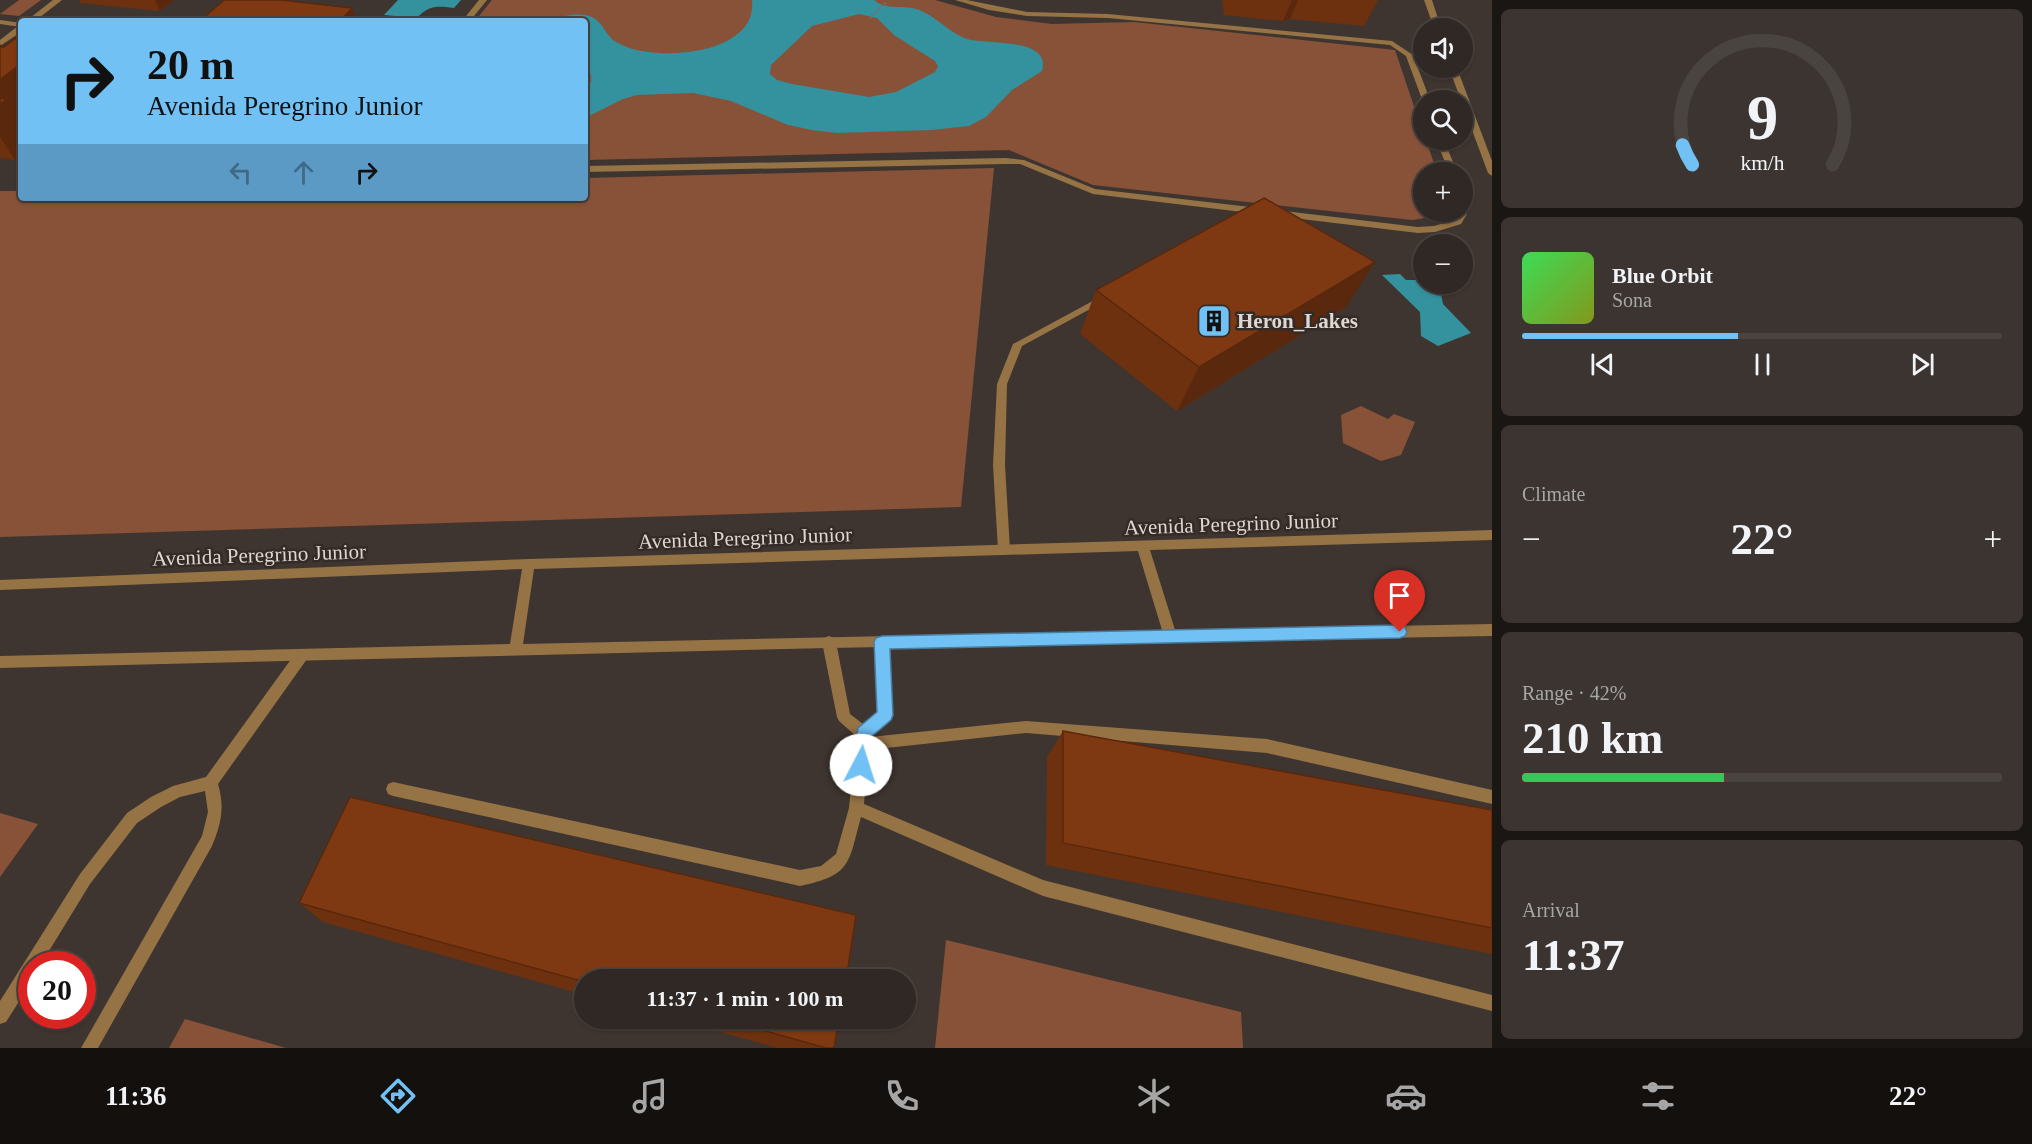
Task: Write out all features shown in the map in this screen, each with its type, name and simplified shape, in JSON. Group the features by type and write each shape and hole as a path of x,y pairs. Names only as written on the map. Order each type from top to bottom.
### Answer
{"street":[{"path":"34,18 58,0"},
{"path":"468,18 483,0"},
{"path":"959,0 1027,14 1119,17 1392,43 1409,56 1422,90"},
{"path":"1428,0 1434,18"},
{"path":"0,22 18,26"},
{"path":"2,42 18,29"},
{"path":"2,42 18,43"},
{"path":"1457,78 1492,174"},
{"path":"588,169 1005,160 1021,162 1093,191 1418,230 1435,229 1458,222"},
{"path":"1004,550 999,465 1002,384 1018,344 1110,296"},
{"name":"Avenida Peregrino Junior","path":"0,585 528,564 1492,535"},
{"path":"1143,546 1170,636"},
{"path":"516,649 528,564"},
{"path":"0,662 829,642 1492,630"},
{"path":"829,642 844,717 863,739"},
{"path":"393,789 800,878 824,873 842,860 856,808 863,739 885,715 882,642"},
{"path":"41,951 85,879 132,819 156,802 178,791 210,783 302,655"},
{"path":"863,739 1026,727 1267,746 1492,797"},
{"path":"89,1048 207,841 216,819 217,802 210,783"},
{"path":"856,808 1043,888 1492,1004"},
{"path":"0,1016 18,987"}],"path":[{"path":"870,18 886,2"}],"shaded area":[{"path":"19,0 41,0 19,16 0,14"},
{"path":"492,0 935,0 996,17 1052,24 1134,22 1395,50 1413,103 1413,150 1429,150 1434,162 1413,162 1412,220 1093,185 1009,150 588,160 588,18 477,18"},
{"path":"994,168 961,507 0,537 0,191 18,191 18,201 588,201 588,178"},
{"path":"1361,406 1388,419 1394,414 1415,422 1401,455 1381,461 1343,443 1341,415"},
{"path":"0,813 38,824 0,877"},
{"path":"946,940 1241,1012 1243,1048 935,1048"},
{"path":"185,1019 286,1048 169,1048"}],"water":[{"path":"398,0 461,0 454,8 434,7 417,18 384,15"},
{"path":"752,0 874,0 884,5 919,10 967,39 1015,44 1028,48 1037,52 1042,60 1042,71 1012,90 986,117 969,126 931,130 837,133 812,130 788,125 731,101 693,93 637,95 623,99 588,116 588,86 591,82 591,75 588,72 588,18 559,18 587,15 598,21 614,41 643,51 662,53 684,53 705,49 724,42 740,32 750,18","holes":["859,14 877,18 894,35 935,61 938,66 935,72 896,92 869,97 792,84 777,80 770,74 771,65 812,26"]},
{"path":"1400,274 1406,280 1413,280 1413,294 1441,294 1443,304 1471,333 1438,346 1421,336 1420,312 1382,275"}],"building":[{"path":"224,0 280,0 352,8 343,18 203,18"},
{"path":"18,38 18,66 0,80 0,47"},
{"path":"1264,198 1375,262 1199,367 1096,290"},
{"path":"1063,731 1492,810 1492,928 1063,843"},
{"path":"350,797 856,915 848,969 574,969 574,979 299,903"},
{"path":"758,1029 837,1029 834,1048 826,1048"}],"place":[{"name":"Heron_Lakes","path":"1214,321"}],"route":[{"path":"861,765 863,733 885,715 882,642 1400,632"}]}
